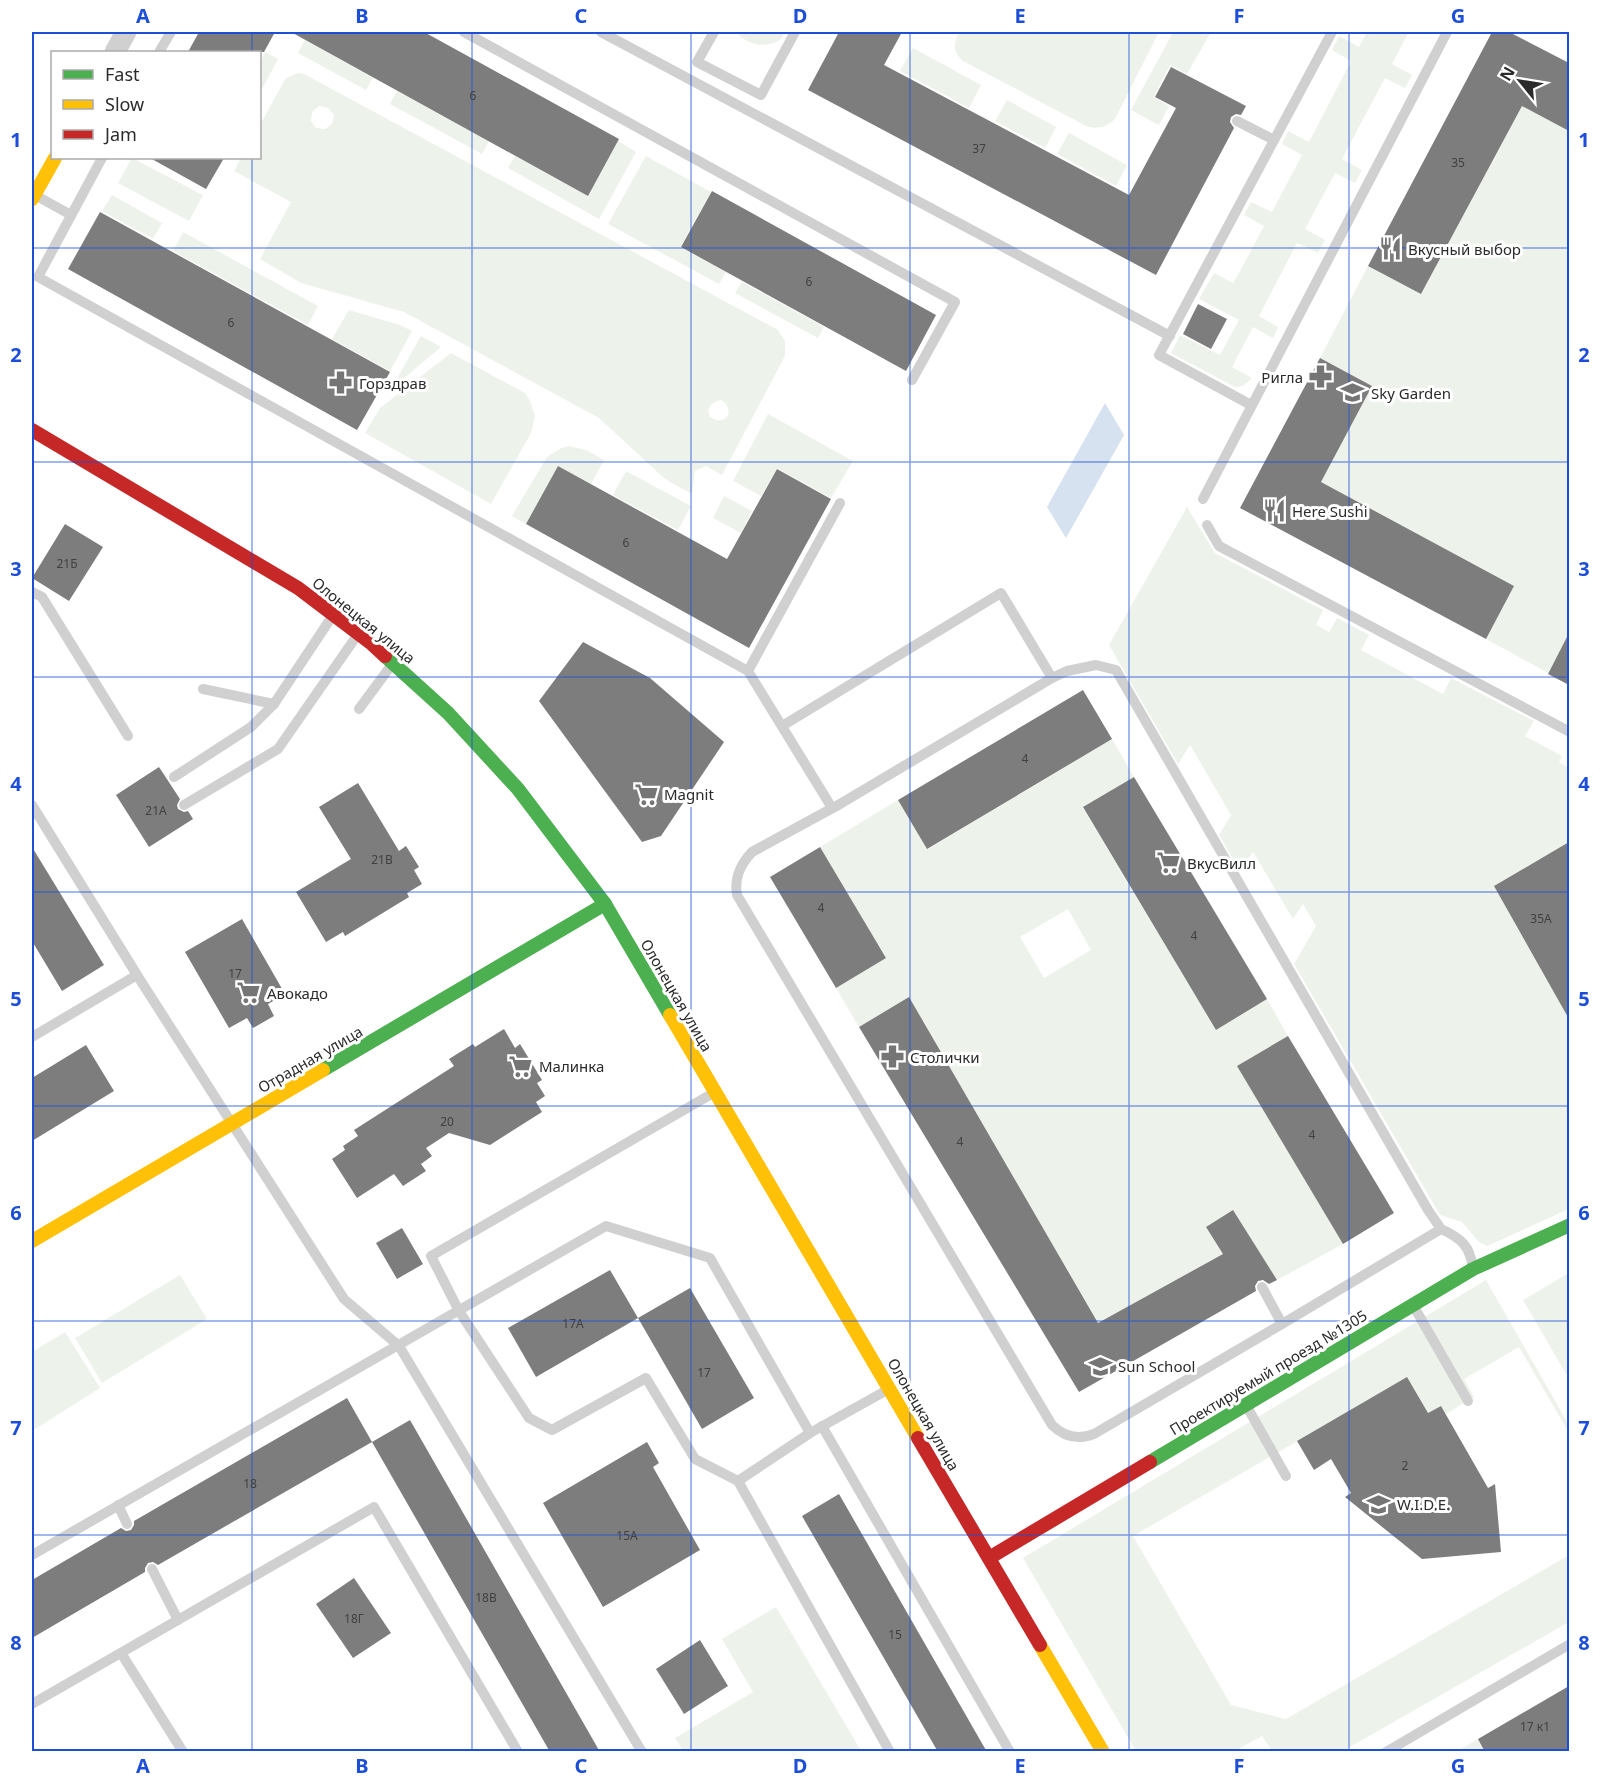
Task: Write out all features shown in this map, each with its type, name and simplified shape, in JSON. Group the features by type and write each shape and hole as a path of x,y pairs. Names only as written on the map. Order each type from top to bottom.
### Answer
{"street":[{"path":"116,51 126,32"},
{"path":"33,197 54,159"},
{"name":"Олонецкая улица","path":"36,436 298,588 358,633 448,713 518,789 605,904 1103,1752"},
{"name":"Отрадная улица","path":"32,1241 605,904"},
{"name":"Проектируемый проезд №1305","path":"989,1558 1473,1269 1569,1225"}],"lane":[{"path":"160,51 171,32"},
{"path":"464,32 955,302 912,380"},
{"path":"601,32 1170,336"},
{"path":"714,32 698,62 761,95 795,32"},
{"path":"1251,405 1159,355 1332,32"},
{"path":"1203,499 1447,32"},
{"path":"1238,121 1274,140"},
{"path":"101,159 38,277 748,671 832,808"},
{"path":"33,197 71,215"},
{"path":"748,671 840,503"},
{"path":"1207,525 1219,546 1569,732"},
{"path":"32,592 42,597 128,736"},
{"path":"782,726 1001,593 1052,678"},
{"path":"174,777 251,727 274,704 333,615"},
{"path":"184,805 278,749 358,633"},
{"path":"359,709 393,663"},
{"path":"1441,1229 1094,1434 1087,1437 1072,1437 1058,1431 1052,1425 737,895 738,871 752,852 832,808 1052,678 1067,671 1096,665 1116,670 1406,1172 1441,1229 1456,1235 1464,1244 1472,1257 1473,1269"},
{"path":"203,689 274,704"},
{"path":"32,805 136,975 344,1299 399,1346 642,1752"},
{"path":"32,1036 136,975"},
{"path":"715,1091 431,1256 459,1311 529,1418 552,1430 646,1378 695,1459 738,1481 890,1752"},
{"path":"32,1555 606,1226 710,1258 810,1433"},
{"path":"1262,1287 1282,1324"},
{"path":"1413,1305 1468,1401"},
{"path":"738,1481 810,1433 890,1389"},
{"path":"1245,1405 1286,1476"},
{"path":"822,1426 1010,1752"},
{"path":"118,1505 128,1524"},
{"path":"32,1704 374,1507 518,1752"},
{"path":"152,1569 178,1620"},
{"path":"1386,1752 1569,1644"},
{"path":"121,1653 183,1752"}],"shaded area":[{"path":"736,32 785,32 780,40 762,45 751,43"},
{"path":"959,32 1159,32 1115,119 1105,126 1096,128 1088,127 963,61 955,47"},
{"path":"1173,32 1211,32 1187,74 1170,65 1154,97 1169,106 1159,125 1131,110"},
{"path":"1367,32 1409,32 1392,64 1412,75 1405,88 1385,78 1342,159 1362,170 1355,183 1335,173 1305,229 1325,240 1318,253 1297,243 1259,316 1278,327 1273,338 1253,327 1232,367 1252,378 1244,385 1235,387 1171,353 1180,335 1220,355 1239,320 1199,299 1214,273 1233,283 1238,275 1264,226 1244,215 1251,202 1272,212 1302,155 1282,144 1288,131 1309,142 1351,61 1332,50 1339,36 1359,47"},
{"path":"305,40 373,78 366,90 298,53"},
{"path":"913,48 981,85 969,108 900,71"},
{"path":"265,52 278,59 261,91 261,60"},
{"path":"298,73 304,74 778,330 785,341 785,356 722,475 706,466 695,471 692,494 665,479 599,418 404,312 301,283 260,259 291,202 234,171 240,159 261,159 261,123 286,78","holes":["319,106 328,108 334,115 332,124 325,129 316,128 311,121 312,112","721,400 729,411 726,418 719,420 710,417 708,411 714,403"]},
{"path":"397,91 489,141 482,154 390,104"},
{"path":"1007,100 1056,127 1045,148 995,121"},
{"path":"1522,106 1569,131 1570,633 1548,673 1486,639 1514,586 1321,482 1372,386 1320,358 1368,266 1421,294"},
{"path":"1069,133 1127,165 1116,186 1057,154"},
{"path":"618,141 636,152 599,219 508,168 515,156 588,196"},
{"path":"646,156 711,192 680,247 726,272 719,284 608,224"},
{"path":"131,159 134,159 203,195 189,221 118,183"},
{"path":"112,195 162,223 153,239 102,211"},
{"path":"183,232 318,306 308,325 173,251"},
{"path":"742,282 824,327 818,338 735,293"},
{"path":"349,310 400,325 412,331 390,371 332,339"},
{"path":"421,336 441,347 391,389"},
{"path":"451,353 525,393 535,416 531,433 491,504 365,433 380,408"},
{"path":"768,414 853,461 831,498 777,468 761,496 733,481"},
{"path":"569,446 586,450 604,460 591,484 558,466 526,524 512,516 547,457"},
{"path":"626,471 691,506 678,530 613,495"},
{"path":"724,496 752,511 741,533 713,518"},
{"path":"1187,507 1215,553 1323,610 1316,625 1329,632 1337,618 1369,635 1361,650 1443,694 1451,678 1534,721 1525,736 1562,756 1559,762 1569,768 1569,842 1494,886 1569,1019 1569,1209 1487,1246 1479,1242 1462,1222 1440,1215 1294,964 1316,926 1303,904 1293,919 1253,852 1240,871 1219,835 1231,815 1190,745 1178,764 1109,645"},
{"path":"1112,739 1134,777 1083,808 1216,1030 1267,999 1288,1036 1238,1067 1343,1244 1277,1280 1233,1210 1206,1227 1223,1254 1098,1323 909,998 859,1027 836,988 886,958 820,847 898,800 928,849","holes":["1068,909 1091,950 1044,978 1020,937"]},
{"path":"1569,1273 1569,1379 1523,1300"},
{"path":"180,1275 207,1319 102,1383 75,1338"},
{"path":"1486,1280 1569,1425 1569,1433 1519,1347 1464,1379 1474,1397 1446,1414 1441,1406 1428,1413 1407,1378 1133,1536 1231,1705 1286,1719 1569,1555 1569,1622 1343,1751 1272,1751 1262,1736 1235,1751 1136,1751 1023,1558"},
{"path":"65,1332 100,1388 32,1431 32,1352"},
{"path":"776,1607 860,1749 855,1752 683,1751 675,1738 753,1692 722,1639"},
{"path":"1478,1739 1485,1751 1456,1752"}],"water":[{"path":"1105,403 1124,435 1066,538 1047,507"}],"building":[{"path":"199,32 275,32 264,52 189,51"},
{"path":"291,32 424,32 619,139 588,196"},
{"path":"839,32 902,32 884,65 1129,195 1176,108 1155,97 1171,67 1246,106 1241,115 1236,114 1231,117 1230,122 1234,128 1156,275 808,90"},
{"path":"1492,32 1509,32 1569,63 1569,131 1522,106 1421,294 1368,266"},
{"path":"152,159 223,159 206,189"},
{"path":"712,191 936,315 906,371 681,247"},
{"path":"100,212 390,372 357,430 68,269"},
{"path":"1198,304 1227,319 1211,349 1183,334"},
{"path":"1320,358 1372,386 1321,482 1514,586 1486,639 1240,508"},
{"path":"558,466 727,559 777,469 831,499 749,648 526,524"},
{"path":"65,524 103,547 69,601 32,578"},
{"path":"1569,633 1569,685 1548,674"},
{"path":"583,642 650,678 724,742 661,836 642,842 539,701"},
{"path":"1083,690 1112,739 927,849 898,800"},
{"path":"159,767 180,799 178,809 188,811 193,819 149,847 116,795"},
{"path":"1134,777 1267,999 1216,1030 1083,807"},
{"path":"358,783 399,851 406,846 419,867 414,870 422,884 407,893 409,897 345,936 343,932 326,942 296,892 351,859 319,807"},
{"path":"1569,842 1569,1019 1494,886"},
{"path":"32,847 104,965 62,991 32,941"},
{"path":"820,847 886,958 836,988 770,877"},
{"path":"242,919 285,994 268,1004 274,1016 253,1028 247,1018 229,1028 185,952"},
{"path":"909,997 1098,1323 1223,1254 1206,1227 1233,1210 1277,1280 1269,1284 1263,1280 1258,1281 1255,1286 1256,1291 1079,1392 859,1027"},
{"path":"504,1029 515,1048 520,1044 542,1080 537,1083 545,1096 536,1102 542,1112 490,1145 449,1133 426,1148 432,1156 421,1164 426,1171 403,1186 394,1174 357,1198 332,1159 345,1150 343,1146 358,1136 354,1130 454,1066 449,1059 473,1044 475,1047"},
{"path":"1288,1036 1394,1213 1343,1244 1237,1066"},
{"path":"86,1045 114,1091 32,1141 32,1078"},
{"path":"402,1228 423,1264 397,1279 376,1243"},
{"path":"610,1270 638,1318 536,1377 508,1328"},
{"path":"690,1288 754,1398 702,1429 638,1318"},
{"path":"1407,1377 1428,1413 1441,1406 1488,1488 1495,1484 1501,1552 1422,1559 1345,1497 1351,1493 1331,1459 1314,1470 1297,1441"},
{"path":"347,1398 372,1442 158,1565 153,1562 148,1563 145,1572 32,1638 32,1580 121,1528 126,1531 131,1530 134,1521"},
{"path":"410,1420 600,1752 550,1752 372,1442"},
{"path":"647,1442 659,1463 653,1467 700,1550 603,1607 543,1503"},
{"path":"839,1494 987,1752 938,1752 802,1516"},
{"path":"354,1578 391,1633 353,1658 316,1604"},
{"path":"700,1640 728,1686 684,1714 656,1669"},
{"path":"1569,1686 1569,1752 1485,1752 1478,1739"}],"traffic: fast":[{"path":"385,656 448,713 518,789 605,904 670,1015"},
{"path":"323,1070 605,904"},
{"path":"1150,1462 1473,1269 1570,1225"}],"traffic: slow":[{"path":"32,199 54,159"},
{"path":"670,1015 918,1438"},
{"path":"32,1241 323,1070"},
{"path":"1040,1645 1103,1752"}],"traffic: jam":[{"path":"32,430 298,588 385,656"},
{"path":"918,1438 1040,1645"},
{"path":"989,1558 1150,1462"}],"place":[{"name":"Вкусный выбор","path":"1390,249"},
{"name":"Ригла","path":"1321,377"},
{"name":"Горздрав","path":"341,383"},
{"name":"Sky Garden","path":"1353,393"},
{"name":"Here Sushi","path":"1274,511"},
{"name":"Magnit","path":"646,794"},
{"name":"ВкусВилл","path":"1169,863"},
{"name":"Авокадо","path":"249,993"},
{"name":"Столички","path":"892,1057"},
{"name":"Малинка","path":"521,1066"},
{"name":"Sun School","path":"1100,1366"},
{"name":"W.I.D.E.","path":"1379,1504"}]}
